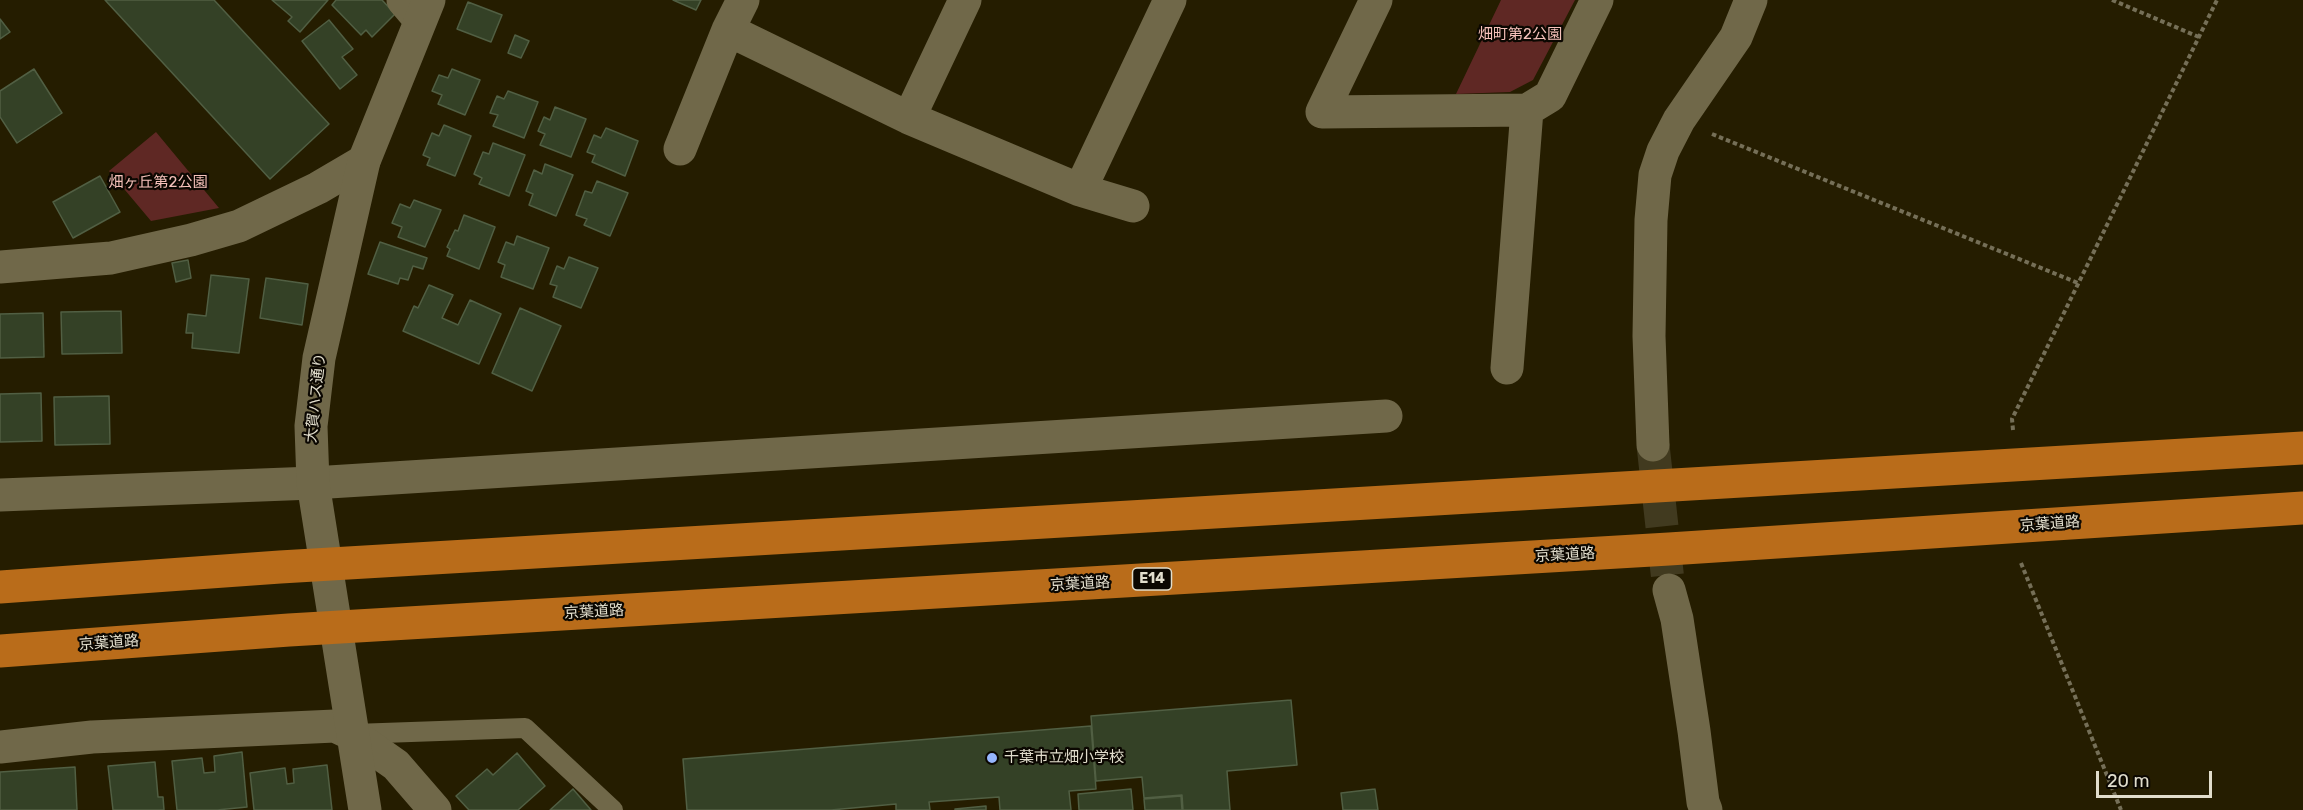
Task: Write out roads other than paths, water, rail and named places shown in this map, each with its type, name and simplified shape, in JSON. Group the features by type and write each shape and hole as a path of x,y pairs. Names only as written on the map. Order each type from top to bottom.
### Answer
{"highway":[{"path":"0,587 280,567 2303,448"},
{"name":"京葉道路","path":"0,651 289,630 1669,549 2303,508"}],"street":[{"path":"680,149 728,30 743,0"},
{"path":"909,118 965,0"},
{"path":"1080,190 1170,0"},
{"path":"1376,0 1322,112 1527,110 1551,96 1597,0"},
{"path":"1653,445 1649,336 1652,196 1655,175 1660,159 1679,120 1736,37 1751,0"},
{"name":"大賀ハス通り","path":"364,810 314,491 311,426 319,358 364,161 417,7"},
{"path":"728,30 909,118 1080,190 1133,206"},
{"path":"1507,368 1527,110"},
{"path":"0,267 111,258 191,240 239,226 272,211 364,161"},
{"path":"0,495 314,491 1386,416"},
{"path":"1669,590 1677,619 1702,802 1706,810"},
{"path":"0,747 92,737 335,726 349,721 396,765 435,810"}],"lane":[{"path":"349,721 525,728 613,810"}],"tunnel":[{"path":"1653,445 1669,590"}],"place":[{"name":"千葉市立畑小学校","path":"992,758"}],"park label":[{"name":"畑町第2公園","path":"1520,35"},
{"name":"畑ヶ丘第2公園","path":"158,183"}]}
